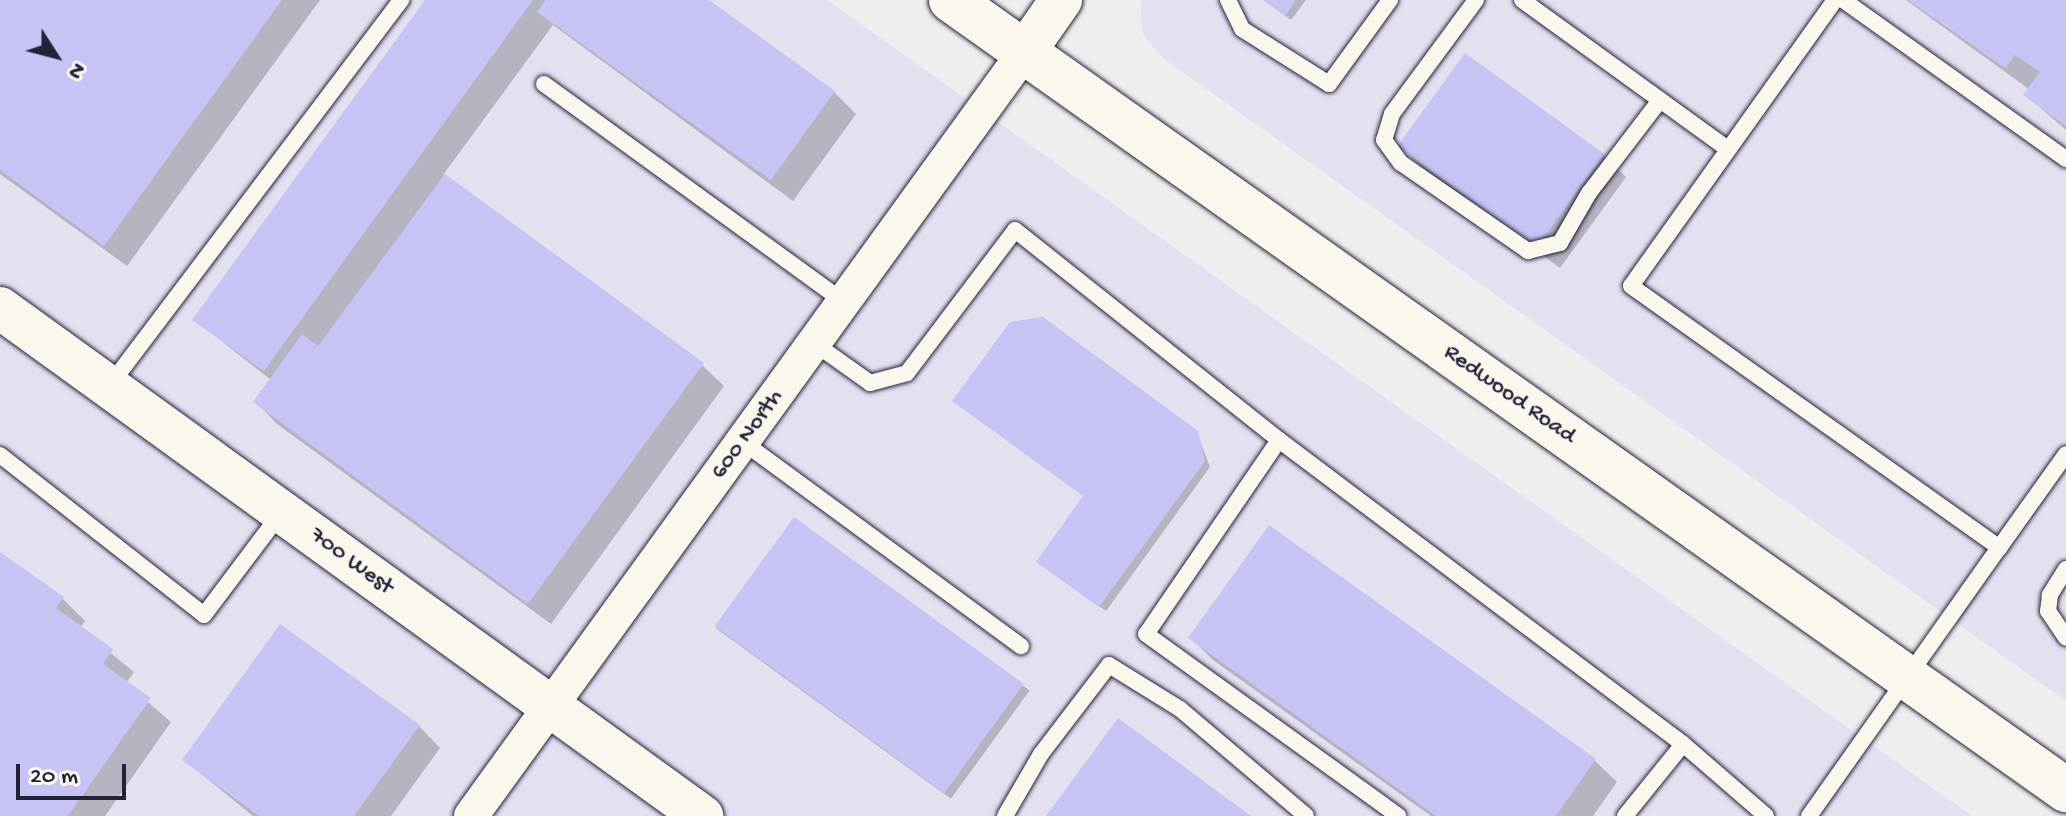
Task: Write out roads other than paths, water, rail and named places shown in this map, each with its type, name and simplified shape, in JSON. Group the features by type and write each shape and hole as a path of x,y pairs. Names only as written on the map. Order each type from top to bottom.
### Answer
{"main road":[{"name":"Redwood Road","path":"951,0 2066,790"}],"street":[{"path":"1024,53 1061,0"},
{"name":"600 North","path":"471,816 1024,53"},
{"name":"700 West","path":"4,320 109,387 551,706 688,812"}],"lane":[{"path":"109,387 401,0"},
{"path":"1228,0 1242,29 1329,84 1390,0"},
{"path":"1476,0 1392,114 1384,140 1401,163 1528,251 1560,243 1589,193 1660,100"},
{"path":"1522,0 1728,149"},
{"path":"1835,0 1631,286 1999,548"},
{"path":"1843,0 2066,159"},
{"path":"544,84 844,302"},
{"path":"814,343 870,383 907,373 1015,230 1279,440 1683,744 1766,816"},
{"path":"1279,440 1146,634 1398,816"},
{"path":"743,442 1021,646"},
{"path":"1809,816 2066,454"},
{"path":"0,455 204,615 281,513"},
{"path":"2066,569 2050,595 2048,611 2066,638"},
{"path":"1005,816 1041,754 1109,665 1180,709 1306,816"},
{"path":"1625,816 1683,744"}]}
